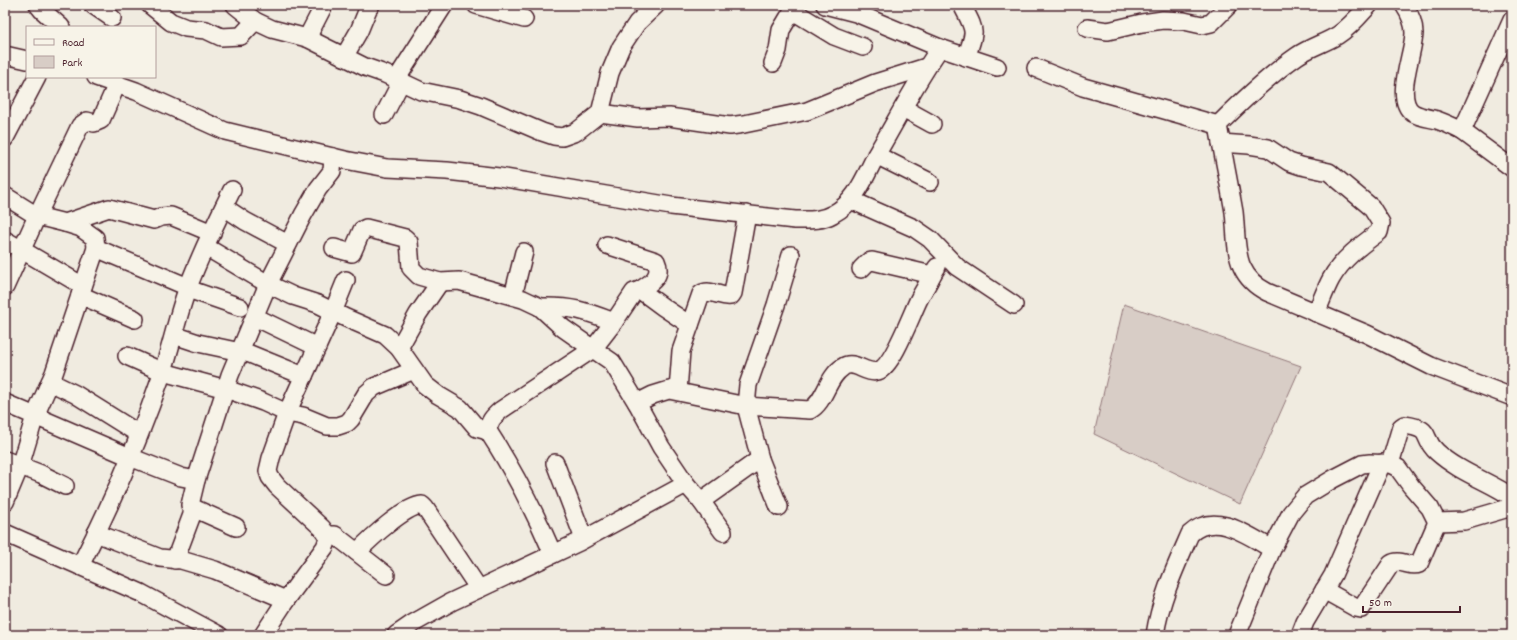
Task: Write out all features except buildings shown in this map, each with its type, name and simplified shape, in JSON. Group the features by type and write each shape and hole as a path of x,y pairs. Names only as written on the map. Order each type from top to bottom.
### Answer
{"street":[{"path":"38,5 60,26"},
{"path":"93,5 112,18"},
{"path":"150,5 171,22 186,28 206,30 221,37 240,36 255,21"},
{"path":"235,5 255,21 283,33 307,38 365,67 385,74 398,81 426,92 460,99 481,106 554,136 562,137 569,135 600,113 610,73 621,47 637,23 656,5"},
{"path":"307,38 324,5"},
{"path":"344,57 359,31 371,5"},
{"path":"384,115 398,81 444,5"},
{"path":"476,5 524,19"},
{"path":"825,5 856,13 940,48 997,67"},
{"path":"962,5 970,21 974,37 966,56"},
{"path":"1087,28 1108,31 1163,20 1184,21 1202,25 1211,23 1229,5"},
{"path":"1218,125 1245,98 1272,75 1302,53 1339,34 1369,5"},
{"path":"1404,5 1412,18 1414,36 1404,89 1404,99 1407,106 1413,112 1448,124 1462,131 1512,168"},
{"path":"773,63 778,50 780,30 794,8 834,36 863,47"},
{"path":"1462,131 1512,20"},
{"path":"99,78 117,84 225,131 333,157 387,168 447,171 499,177 671,206 815,221 834,214 851,200 858,191 876,155 926,67 940,48"},
{"path":"5,55 26,60"},
{"path":"600,113 638,118 669,117 730,126 806,111 875,83 926,67"},
{"path":"1036,68 1083,87 1218,125"},
{"path":"5,138 35,78"},
{"path":"5,287 80,126 87,121 94,122 101,120 117,84"},
{"path":"903,108 932,124"},
{"path":"1218,125 1234,213 1241,266 1248,277 1261,289 1367,334 1431,366 1512,397"},
{"path":"1221,143 1268,148 1289,162 1329,172 1358,194 1371,206 1377,215 1381,223 1379,232 1360,246 1341,265 1332,278 1316,313"},
{"path":"876,155 930,182"},
{"path":"175,560 193,512 190,505 190,500 226,389 268,284 318,189 332,171 333,157"},
{"path":"80,566 113,498 130,458 163,372 188,288 232,190"},
{"path":"5,196 37,216 65,223 88,232 96,238 96,248 50,382 12,463 5,502"},
{"path":"851,200 914,228 930,239 963,271 1014,305"},
{"path":"224,207 245,221 288,244"},
{"path":"65,223 109,208 154,220 161,217 170,216 209,240 268,284 318,304 385,336 399,348 425,385 438,395 460,408 477,428 488,431"},
{"path":"678,391 681,351 701,294 707,292 727,297 731,296 733,293 747,214"},
{"path":"334,248 352,253 362,230 366,228 405,238 409,242 410,264 413,271 419,276 440,282 459,281 523,299 540,307 562,328 612,362 661,447 686,484 701,501 723,532"},
{"path":"5,240 81,290 135,319"},
{"path":"553,554 536,513 488,431 489,424 492,418 501,410 593,349 614,322 634,292 654,282 658,263 656,261 607,245"},
{"path":"96,248 188,288 240,307"},
{"path":"513,296 524,252"},
{"path":"779,507 760,460 746,406 748,385 776,305 790,255"},
{"path":"637,403 653,395 669,390 746,406 810,410 816,407 830,380 843,367 850,364 873,371 878,371 883,368 902,338 932,275 945,255"},
{"path":"861,268 868,262 872,261 932,275"},
{"path":"263,635 286,600 323,552 328,539 327,535 270,477 268,471 287,413 346,280"},
{"path":"399,348 418,314 440,282"},
{"path":"640,290 663,308 690,325"},
{"path":"540,307 570,308 590,313 614,322"},
{"path":"255,317 317,347"},
{"path":"174,335 198,343 250,354 304,376"},
{"path":"127,356 163,372 226,389 263,402 287,413 303,416 327,426 338,426 347,423 366,394 374,387 414,370"},
{"path":"50,382 75,394 139,434"},
{"path":"5,403 130,458 181,477 196,480"},
{"path":"1300,635 1305,622 1333,575 1386,463 1401,427 1404,425 1421,428 1431,446 1453,465 1512,497"},
{"path":"701,501 760,460"},
{"path":"12,463 41,474 65,486"},
{"path":"556,463 584,539"},
{"path":"1237,635 1272,548 1291,513 1305,496 1362,464 1386,463 1398,468 1430,508 1437,522 1419,564 1414,565 1394,562 1391,564 1361,609 1356,608 1324,590"},
{"path":"396,635 412,624 480,589 584,539 686,484"},
{"path":"357,552 374,535 407,510 416,505 422,505 426,508 480,589"},
{"path":"191,507 236,527"},
{"path":"1437,522 1464,521 1512,507"},
{"path":"1155,635 1162,603 1190,534 1196,528 1204,525 1218,524 1229,526 1272,548"},
{"path":"5,533 141,593 219,635"},
{"path":"96,533 160,558 192,563 215,570 286,600"},
{"path":"327,535 335,535 386,575"}],"green space":[{"path":"1124,304 1301,366 1240,504 1094,434"}]}
